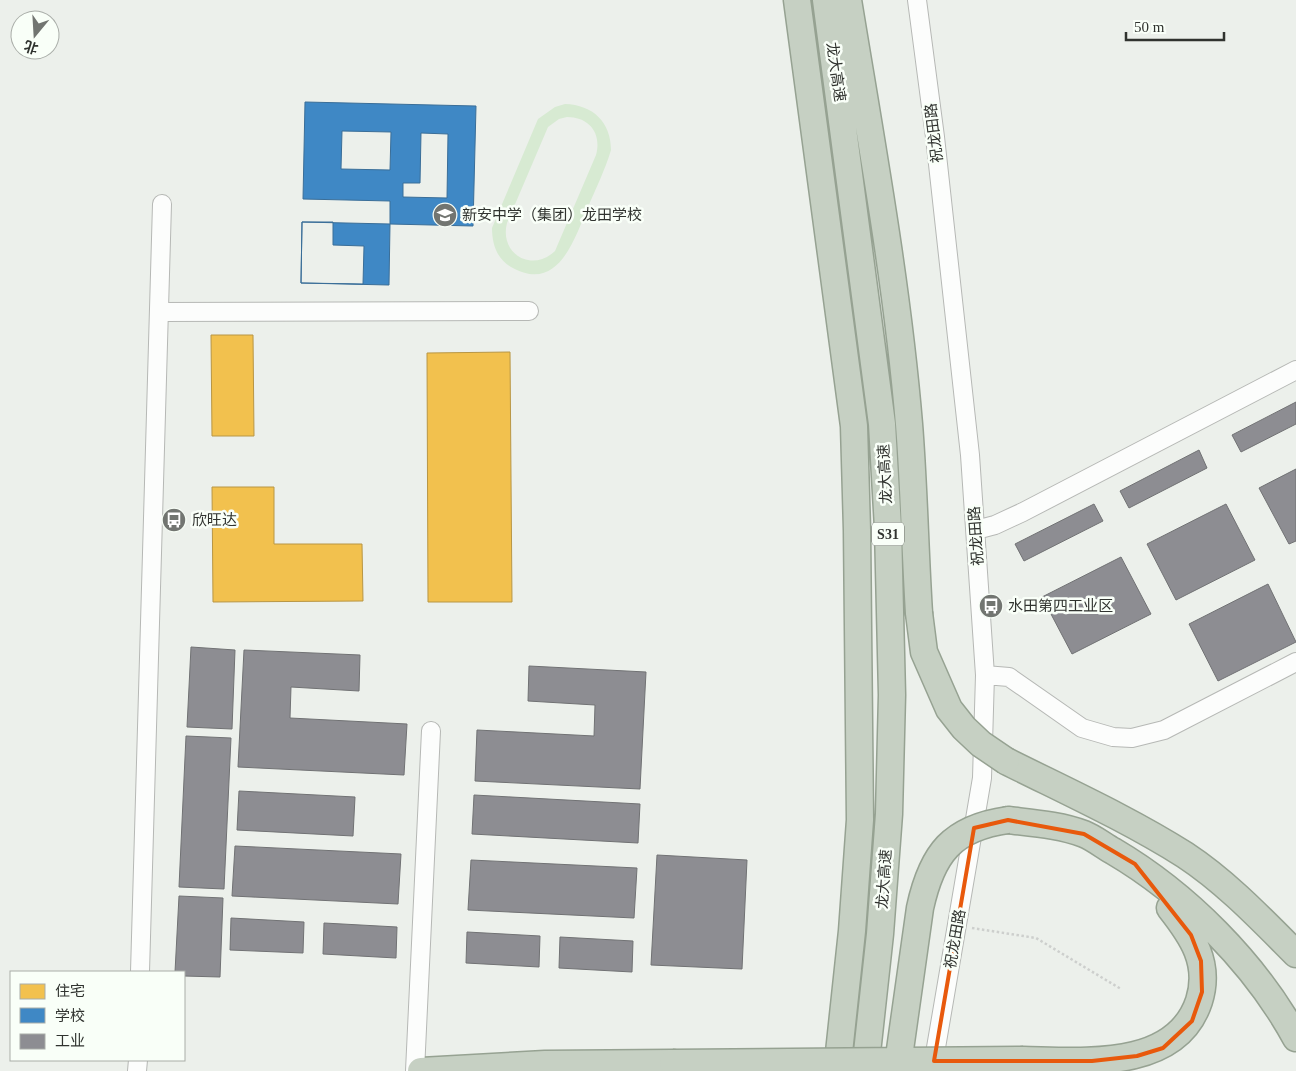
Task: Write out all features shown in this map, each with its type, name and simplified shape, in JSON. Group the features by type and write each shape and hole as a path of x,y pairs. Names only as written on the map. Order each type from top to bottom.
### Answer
{"highway":[{"name":"龙大高速","path":"797,0 854,426 860,820 852,931 837,1071"},
{"name":"龙大高速","path":"826,0 882,424 888,528 892,695 889,814 880,934 865,1071"},
{"path":"848,0 887,238 898,326 909,424 919,613 924,652 949,709 981,744 1006,761 1063,789 1185,856 1222,883 1296,954"},
{"path":"1063,789 1206,901 1239,934 1281,985 1296,1008"},
{"path":"897,1071 925,881 943,852 964,832 985,824 1008,820 1034,823 1084,834 1135,864 1190,909 1224,941 1250,972 1296,1038"},
{"path":"421,1071 545,1064 1092,1061 1137,1056 1163,1048 1179,1036 1192,1021 1202,992 1201,961 1191,935 1135,864"}],"street":[{"name":"祝龙田路","path":"917,0 969,445 985,675 982,778 932,1071"},
{"path":"140,971 162,204"},
{"path":"159,312 529,311"},
{"path":"976,530 995,525 1023,512 1296,370"},
{"path":"985,675 1009,677 1082,728 1114,737 1132,738 1164,730 1296,662"},
{"path":"415,1071 431,731"}],"path":[{"path":"958,926 1036,938 1121,989"}],"highlighted area":[{"path":"1008,820 1084,834 1135,864 1191,935 1201,961 1202,992 1192,1021 1163,1048 1137,1056 1092,1061 934,1061 974,828"}],"green space":[{"path":"565,104 575,105 592,112 604,123 608,131 611,150 570,248 552,269 541,274 527,274 511,267 502,260 494,245 492,228 538,119 555,107","holes":["575,118 587,123 595,133 597,140 596,155 555,251 537,260 519,257 508,244 506,234 507,223 548,127 559,119"]}],"building: 住宅":[{"path":"211,335 253,335 254,436 212,436"},
{"path":"510,352 512,602 428,602 427,353"},
{"path":"212,487 274,487 274,544 362,544 363,601 213,602"}],"building: 学校":[{"path":"305,102 476,106 473,226 390,224 390,201 303,199","holes":["342,131 391,132 390,170 341,169","421,133 448,134 447,198 403,197 403,183 420,183"]},
{"path":"302,222 333,222 333,245 364,246 363,284 301,283"},
{"path":"302,222 390,224 389,285 301,283"}],"building: 工业":[{"path":"1296,402 1296,424 1241,452 1232,435"},
{"path":"1199,450 1207,468 1129,508 1120,491"},
{"path":"1296,469 1296,541 1289,544 1259,488"},
{"path":"1094,504 1103,521 1024,561 1015,544"},
{"path":"1226,504 1255,560 1176,600 1147,544"},
{"path":"1121,557 1151,614 1072,654 1042,597"},
{"path":"1268,584 1296,642 1218,681 1189,624"},
{"path":"191,647 235,650 232,729 187,727"},
{"path":"244,650 360,655 359,691 291,687 290,718 407,724 404,775 238,767"},
{"path":"529,666 646,672 640,789 475,781 477,730 594,736 595,705 528,701"},
{"path":"186,736 231,738 224,889 179,887"},
{"path":"239,791 355,797 353,836 237,830"},
{"path":"474,795 640,804 638,843 472,834"},
{"path":"235,846 401,854 398,904 232,896"},
{"path":"657,855 747,860 742,969 651,965"},
{"path":"471,860 637,868 634,918 468,910"},
{"path":"179,896 223,898 220,977 185,976 185,971 175,971"},
{"path":"231,918 304,922 303,953 230,950"},
{"path":"324,923 397,927 396,958 323,954"},
{"path":"467,932 540,936 539,967 466,963"},
{"path":"560,937 633,941 632,972 559,968"}],"place":[{"name":"新安中学（集团）龙田学校","path":"445,215"},
{"name":"欣旺达","path":"174,520"},
{"name":"水田第四工业区","path":"991,606"}]}
